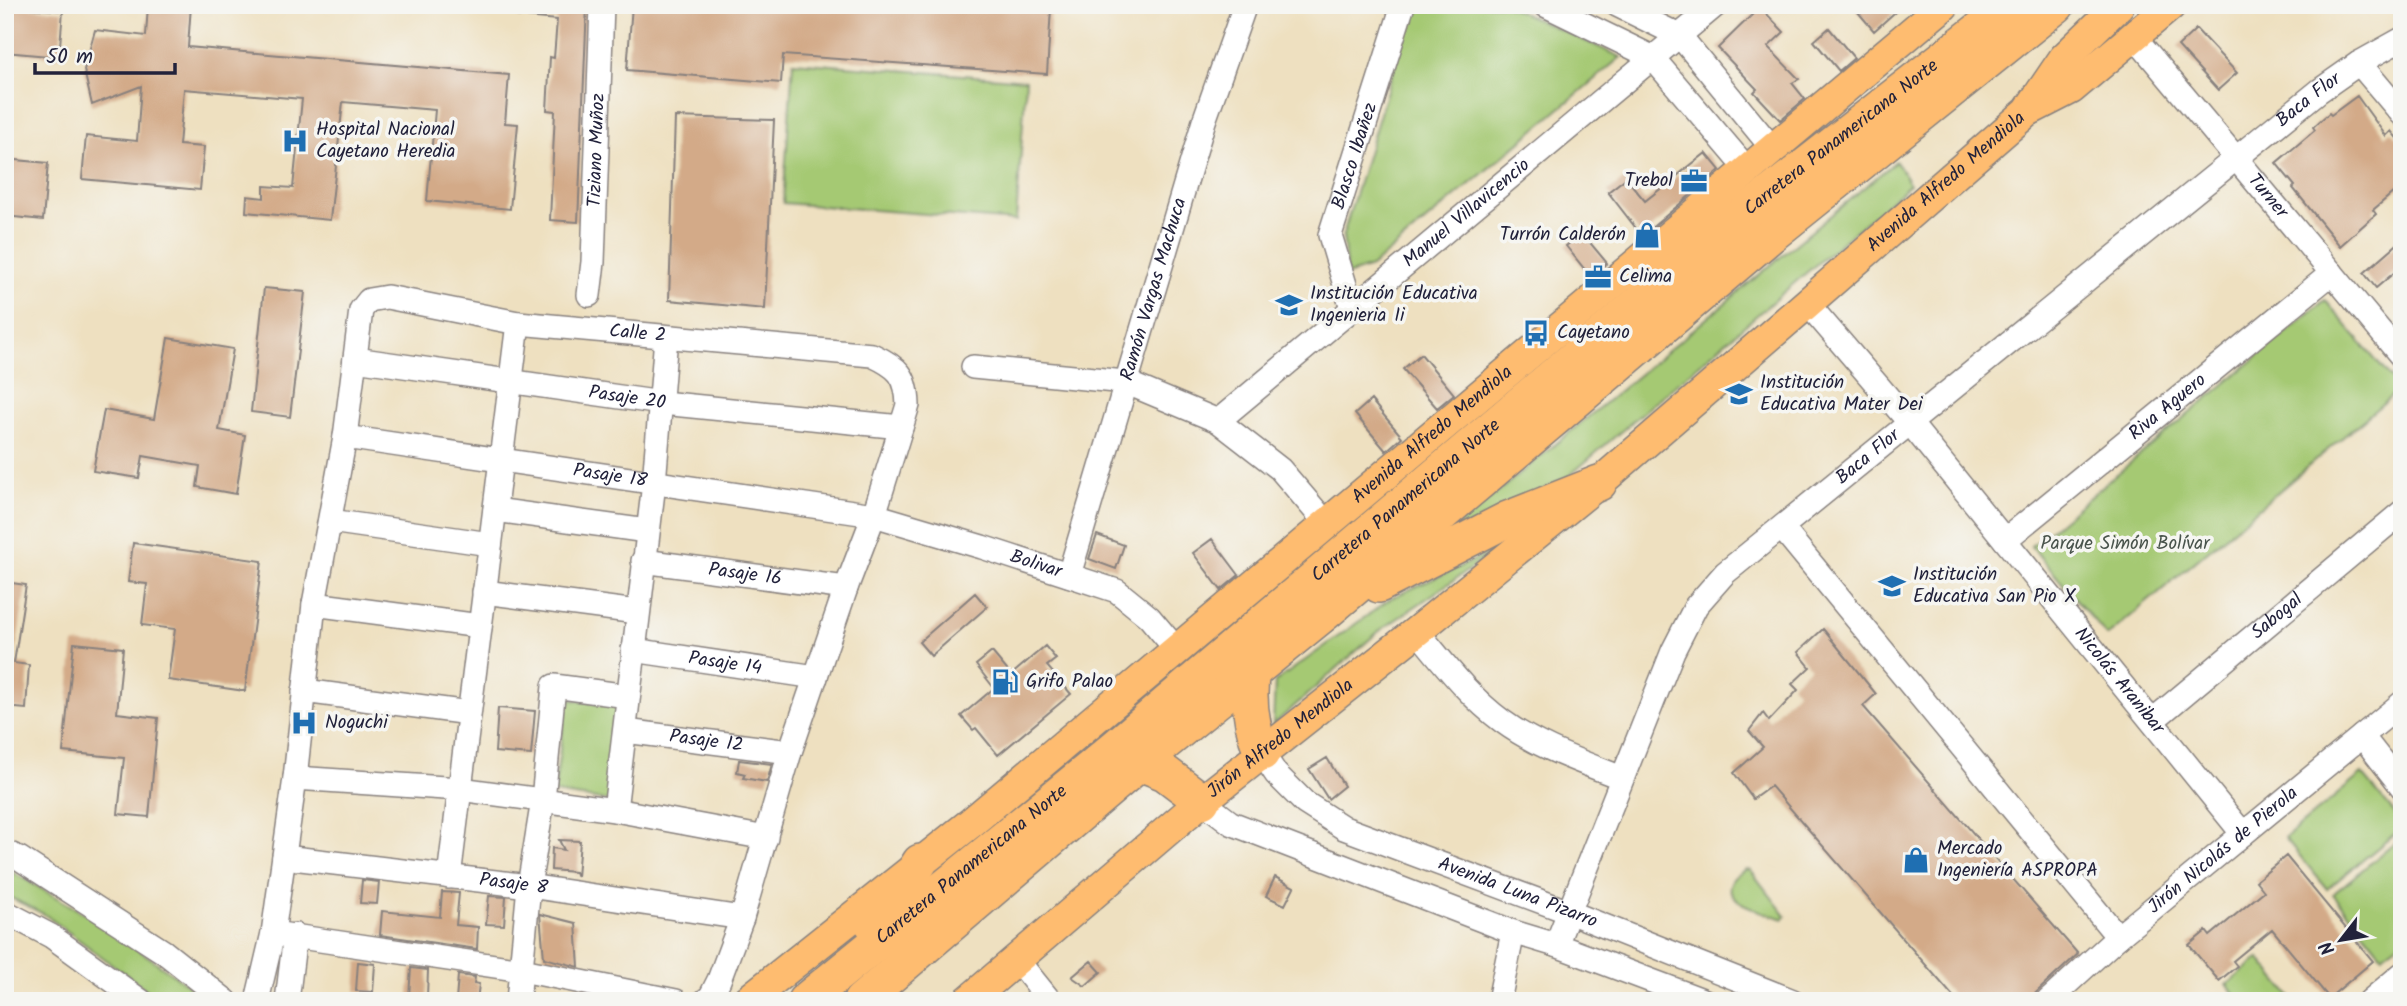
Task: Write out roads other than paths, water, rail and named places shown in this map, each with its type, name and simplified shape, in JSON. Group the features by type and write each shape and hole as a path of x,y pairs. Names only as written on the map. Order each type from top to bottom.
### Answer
{"highway":[{"name":"Carretera Panamericana Norte","path":"813,994 1091,767 1744,214 2011,5"},
{"name":"Carretera Panamericana Norte","path":"861,1001 1140,763 1326,612 1771,235 2053,9"},
{"path":"1326,612 1508,519 1599,483"},
{"path":"1252,671 1249,687 1251,718 1262,753"},
{"path":"1140,763 1165,773 1202,801"},
{"path":"813,994 839,952 894,903 920,862"}],"main road":[{"name":"Avenida Alfredo Mendiola","path":"920,862 972,822 1944,5"},
{"path":"2028,111 2071,89 2171,5"},
{"name":"Avenida Alfredo Mendiola","path":"1599,483 2028,111 2064,58 2116,6"},
{"name":"Jirón Alfredo Mendiola","path":"968,1001 1202,801 1599,483"},
{"path":"747,1001 920,862"}],"street":[{"name":"Tiziano Muñoz","path":"589,295 593,262 602,5"},
{"name":"Ramón Vargas Machuca","path":"1069,575 1204,121 1245,5"},
{"name":"Blasco Ibañez","path":"1352,308 1330,235 1403,5"},
{"path":"1545,5 1652,57 1747,169"},
{"path":"1616,5 1679,36 1772,148"},
{"name":"Manuel Villavicencio","path":"1217,421 1716,5"},
{"name":"Turner","path":"2133,35 2402,357"},
{"name":"Baca Flor","path":"1556,945 1673,651 1696,606 1726,573 2319,91 2402,39"},
{"path":"2360,63 2402,114"},
{"name":"Riva Aguero","path":"2005,540 2332,273"},
{"name":"Calle 2","path":"355,359 361,310 369,300 387,297 518,323 872,355 888,362 901,373 907,387 908,405 901,427"},
{"name":"Nicolás Aranibar","path":"1807,303 1910,424 2243,834"},
{"path":"449,877 518,323"},
{"path":"615,810 654,483 666,337"},
{"path":"287,1001 284,857 314,604 345,437 355,359"},
{"name":"Pasaje 20","path":"355,359 662,403 901,427"},
{"path":"973,367 1125,382 1217,421 1280,469 1326,523"},
{"path":"705,1001 711,996 719,980 742,918 790,752 874,514 901,427"},
{"name":"Pasaje 18","path":"345,437 874,514"},
{"path":"495,510 647,531"},
{"name":"Sabogal","path":"2152,721 2402,512"},
{"name":"Bolivar","path":"874,514 1117,591 1149,617 1177,649"},
{"path":"330,521 490,544"},
{"path":"1782,528 2118,937"},
{"name":"Pasaje 16","path":"643,561 846,588"},
{"path":"484,592 638,612"},
{"path":"314,604 480,626"},
{"path":"1417,631 1456,678 1502,720 1555,751 1622,778"},
{"name":"Pasaje 14","path":"633,650 816,677"},
{"path":"518,1001 554,685 628,696"},
{"path":"304,691 469,713"},
{"name":"Jirón Nicolás de Pierola","path":"2048,1001 2118,937 2402,703"},
{"name":"Pasaje 12","path":"625,731 790,752"},
{"path":"2362,736 2402,787"},
{"name":"Avenida Luna Pizarro","path":"1262,753 1282,781 1305,803 1344,828 1569,912 1793,1001"},
{"path":"295,778 460,789 615,810 766,838"},
{"name":"Avenida Luna Pizarro","path":"1202,801 1231,823 1513,932 1556,945 1705,1001"},
{"path":"5,852 19,858 164,952 226,1001"},
{"name":"Pasaje 8","path":"284,857 529,887 742,918"},
{"path":"5,912 51,936 141,1001"},
{"path":"1499,1001 1513,932"},
{"path":"284,934 522,970 676,1001"},
{"path":"257,1001 284,934"},
{"path":"1017,960 1050,1001"},
{"path":"2370,1001 2402,974"}],"place":[{"name":"Hospital Nacional Cayetano Heredia","path":"295,141"},
{"name":"Trebol","path":"1694,181"},
{"name":"Turrón Calderón","path":"1647,235"},
{"name":"Celima","path":"1598,277"},
{"name":"Institución Educativa Ingenieria Ii","path":"1289,305"},
{"name":"Cayetano","path":"1536,333"},
{"name":"Institución Educativa Mater Dei","path":"1739,394"},
{"name":"Institución Educativa San Pio X","path":"1892,586"},
{"name":"Grifo Palao","path":"1005,682"},
{"name":"Noguchi","path":"304,723"},
{"name":"Mercado Ingeniería ASPROPA","path":"1916,860"}],"park label":[{"name":"Parque Simón Bolívar","path":"2125,544"}]}
